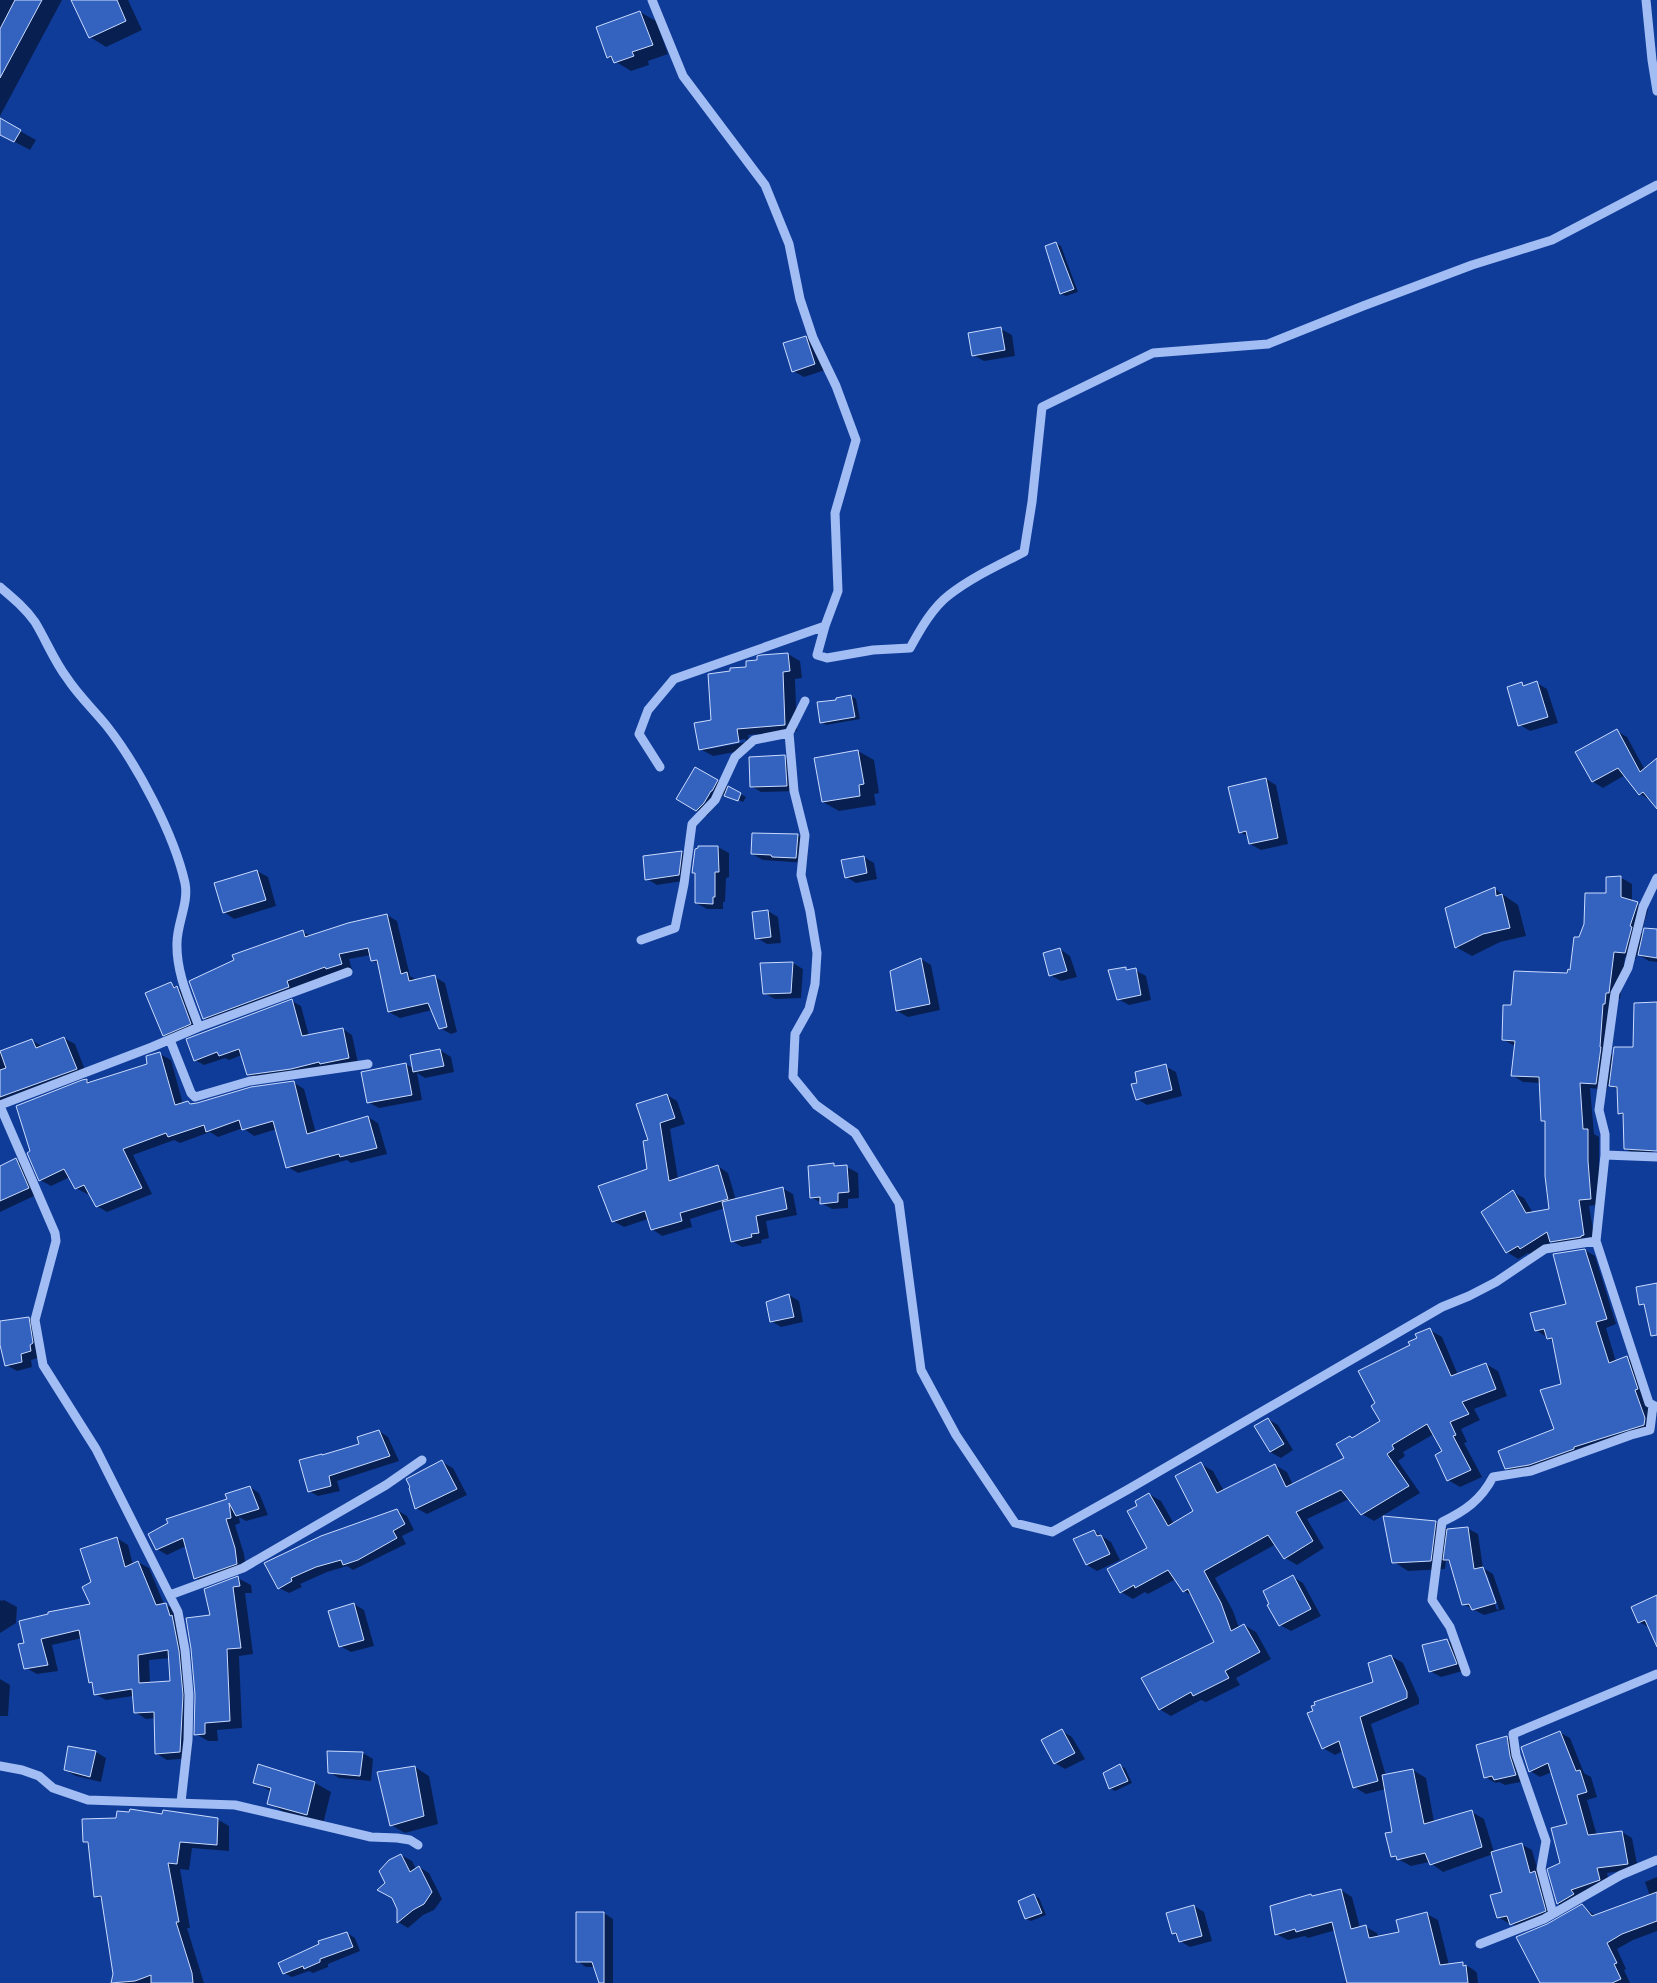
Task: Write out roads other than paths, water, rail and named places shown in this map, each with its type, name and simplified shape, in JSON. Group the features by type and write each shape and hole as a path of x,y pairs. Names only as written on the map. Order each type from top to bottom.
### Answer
{"street":[{"path":"652,0 683,76 765,184 789,244 800,299 813,338 836,386 856,440 835,513 838,591 817,655 827,658 873,650 910,648 921,627 948,596 986,571 1024,552 1032,502 1042,407 1153,353 1268,344 1472,265 1552,240 1657,185"},
{"path":"1646,0 1657,91"},
{"path":"0,588 24,608 65,676 106,725 127,755 168,835 181,868 185,886 176,942 178,956 184,987 199,1026"},
{"path":"660,767 638,734 648,710 674,680 825,626"},
{"path":"805,701 789,733 794,791 805,835 801,875 818,953 815,984 808,1009 795,1034 793,1077 816,1105 855,1133 898,1203 922,1370 956,1435 1015,1523 1052,1532 1136,1486 1442,1307 1496,1282 1545,1249 1596,1241"},
{"path":"641,940 675,928 684,884 692,824 715,800 735,757 754,740 789,733"},
{"path":"1466,1672 1450,1627 1432,1600 1442,1522 1475,1503 1486,1491 1493,1478 1532,1471 1650,1430 1655,1406 1649,1403 1596,1241 1605,1155 1605,1134 1599,1110 1615,993 1628,968 1643,907 1657,878"},
{"path":"182,1802 188,1740 189,1695 184,1641 178,1612 96,1449 43,1365 35,1320 56,1241 55,1233 0,1106 170,1040 199,1026 348,972"},
{"path":"170,1040 191,1093 195,1096 250,1081 368,1064"},
{"path":"1605,1155 1657,1158"},
{"path":"170,1595 243,1568 386,1485 422,1460"},
{"path":"1553,1914 1541,1869 1546,1840 1516,1755 1513,1734 1657,1674"},
{"path":"0,1766 22,1770 39,1776 53,1788 88,1800 125,1803 182,1802 235,1805 371,1837 410,1840 418,1845"},
{"path":"1480,1944 1553,1914 1621,1875 1657,1860"}]}
